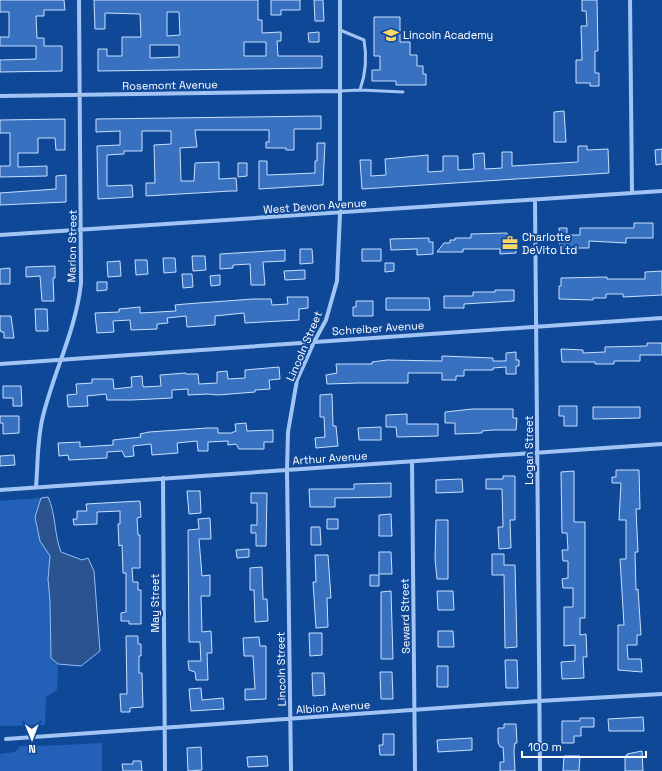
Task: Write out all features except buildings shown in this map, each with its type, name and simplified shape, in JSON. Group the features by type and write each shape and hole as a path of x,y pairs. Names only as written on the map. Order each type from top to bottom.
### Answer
{"street":[{"name":"Marion Street","path":"36,487 42,418 60,360 67,343 79,296 81,230 79,0"},
{"name":"Lincoln Street","path":"291,771 286,470 288,432 297,380 314,342 326,320 337,281 340,214 340,0"},
{"path":"630,0 632,193"},
{"name":"Rosemont Avenue","path":"0,96 340,91"},
{"name":"West Devon Avenue","path":"0,235 340,214 662,191"},
{"name":"Logan Street","path":"535,200 538,326 540,771"},
{"name":"Schreiber Avenue","path":"0,364 662,318"},
{"name":"Arthur Avenue","path":"0,490 662,444"},
{"name":"Seward Street","path":"412,461 415,771"},
{"name":"May Street","path":"163,478 165,771"},
{"name":"Albion Avenue","path":"6,739 539,701 662,694"}],"lane":[{"path":"340,30 364,40 366,55 364,80 360,90"},
{"path":"340,91 360,90 403,92"}],"shaded area":[{"path":"48,497 51,504 61,552 82,560 88,558 94,571 100,651 81,666 58,664 51,658 48,579 50,556 40,541 35,517 41,498"},
{"path":"41,498 35,517 40,541 50,556 48,579 51,658 58,664 57,690 46,697 45,725 0,726 0,501"},
{"path":"102,743 102,771 0,771 0,754 15,752 20,746"}],"place":[{"name":"Lincoln Academy","path":"391,35"},
{"name":"Charlotte DeVito Ltd","path":"510,243"}]}
